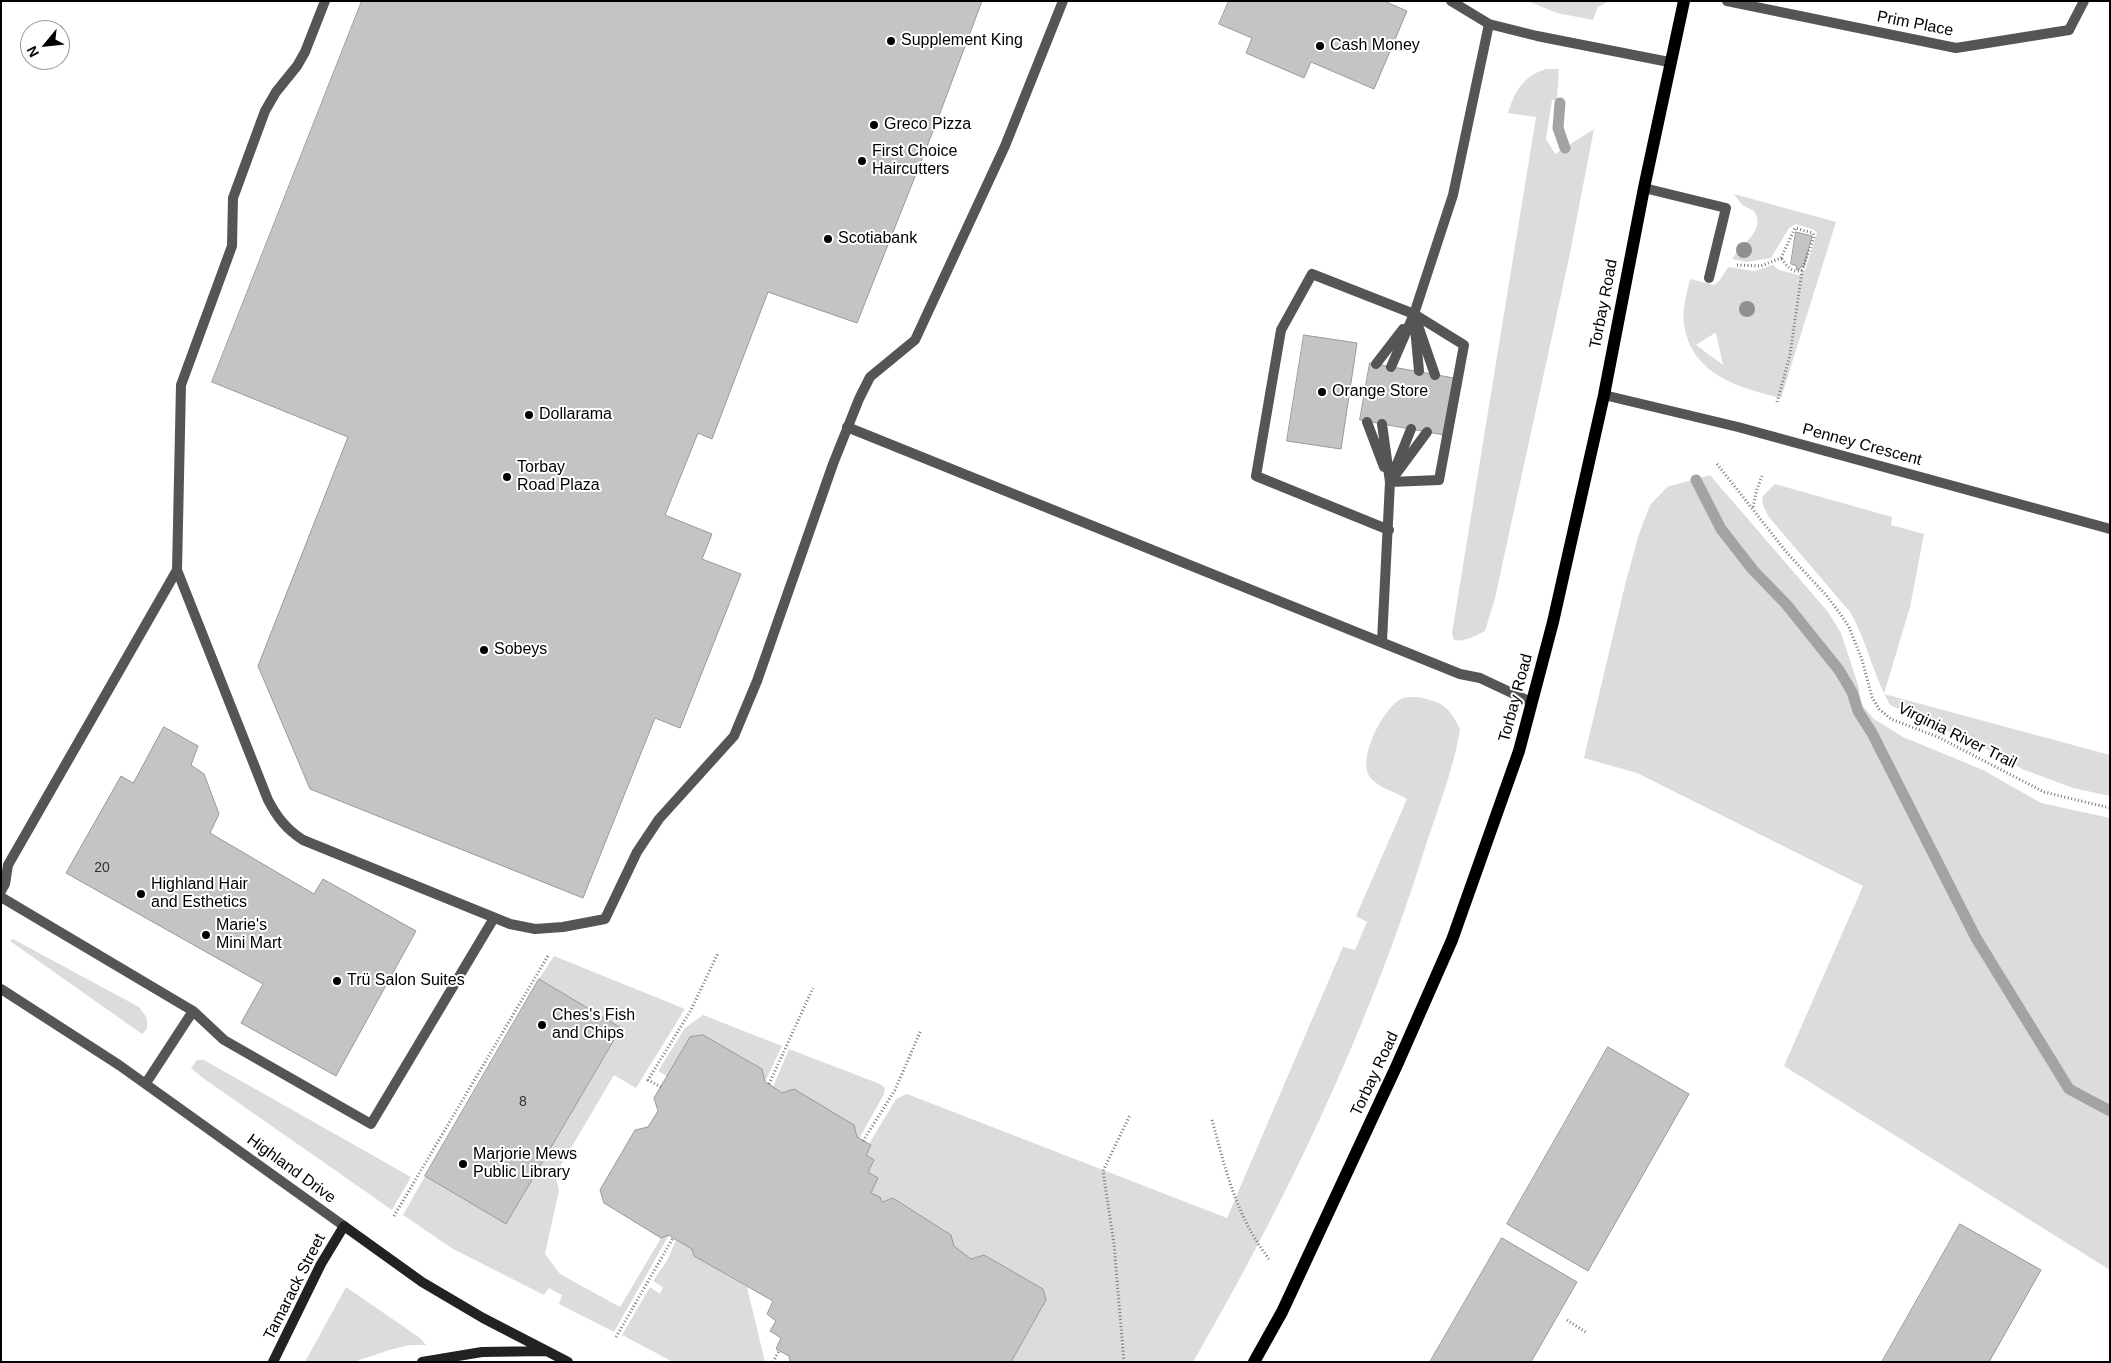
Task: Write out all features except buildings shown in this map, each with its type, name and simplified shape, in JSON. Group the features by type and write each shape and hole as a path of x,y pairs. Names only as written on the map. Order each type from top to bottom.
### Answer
{"main road":[{"name":"Torbay Road","path":"1254,1362 1286,1303 1397,1065 1452,940 1519,751 1552,622 1604,395 1669,62 1684,1"}],"street":[{"path":"325,1 305,52 297,66 276,92 265,111 233,198 232,246 181,385 177,570 260,782 268,800 285,826 303,840 494,918 535,929 563,928 605,919 636,852 658,819 734,736 770,644 847,427 870,377 915,340 1005,146 1063,1"},
{"path":"1451,1 1489,24 1537,36 1669,62"},
{"name":"Prim Place","path":"1727,1 1956,48 2069,30 2084,1"},
{"path":"1391,367 1414,314 1453,195 1489,24"},
{"path":"1644,188 1726,208 1709,278"},
{"path":"1389,530 1256,476 1281,330 1312,274 1414,314 1464,345 1439,480 1390,482"},
{"path":"1376,364 1414,314"},
{"path":"1414,314 1419,372"},
{"path":"1414,314 1436,375"},
{"name":"Penney Crescent","path":"1604,395 1738,427 2110,529"},
{"path":"1366,422 1390,482"},
{"path":"1382,424 1390,482 1382,641"},
{"path":"847,427 1460,674 1480,678 1531,702"},
{"path":"1390,482 1411,429"},
{"path":"1390,482 1427,432"},
{"path":"1,891 5,884 8,865 177,570"},
{"path":"1,897 193,1011 224,1040 371,1124 494,918"},
{"name":"Highland Drive","path":"1,989 146,1084 422,1282 483,1318 568,1362"},
{"path":"146,1084 193,1011"},
{"name":"Tamarack Street","path":"273,1362 320,1264 344,1226"},
{"path":"422,1362 482,1352 548,1351"}],"path":[{"path":"1743,266 1761,266 1781,258 1795,228 1813,233 1802,270 1790,355 1777,402"},
{"path":"1781,258 1790,269 1798,272 1802,270"},
{"name":"Virginia River Trail","path":"1717,464 1788,554 1826,595 1841,615 1862,660 1872,697 1879,708 1891,719 1938,738 2044,792 2110,808"},
{"path":"1753,508 1762,476"},
{"path":"394,1216 563,928"},
{"path":"661,1087 648,1080 691,1010 718,953"},
{"path":"769,1084 814,988"},
{"path":"863,1141 895,1090 921,1030"},
{"path":"1124,1362 1114,1244 1104,1171 1130,1115"},
{"path":"1212,1120 1234,1200 1254,1239 1269,1259"},
{"path":"616,1337 673,1238"},
{"path":"1567,1320 1587,1334"},
{"path":"773,1362 779,1351"}],"shaded area":[{"path":"1527,1 1609,1 1598,7 1593,20 1557,13"},
{"path":"1546,69 1559,69 1557,100 1552,100 1546,139 1555,154 1594,129 1569,258 1495,598 1485,631 1474,637 1454,640 1452,633 1536,117 1508,113 1521,85 1531,76"},
{"path":"1734,194 1836,222 1781,398 1734,384 1707,367 1696,356 1688,341 1684,324 1684,307 1690,279 1714,285 1720,280 1728,267 1754,271 1773,265 1779,270 1799,275 1805,270 1817,233 1814,230 1796,224 1789,228 1771,258 1747,262 1732,259 1755,231 1757,224 1754,211 1742,205","holes":["1716,333 1723,365 1696,345"]},
{"path":"1710,475 1828,612 1841,633 1858,685 1862,705 1874,719 1903,737 1983,770 2041,803 2110,818 2110,1270 1784,1066 1863,886 1637,773 1584,758 1625,585 1639,534 1650,505 1667,487"},
{"path":"1775,484 1892,517 1891,525 1924,534 1910,607 1884,694 1850,612 1768,516 1762,497"},
{"path":"1884,694 2110,755 2110,796 2073,788 2022,769 1997,754 1890,705"},
{"path":"1417,697 1443,706 1452,715 1460,729 1449,774 1403,914 1352,1046 1293,1176 1261,1239 1193,1362 1011,1362 1046,1300 1043,1289 984,1255 971,1259 954,1246 951,1235 893,1198 882,1202 880,1197 871,1193 878,1178 868,1172 874,1160 866,1155 871,1145 869,1144 896,1099 907,1094 1227,1218 1343,947 1355,950 1367,922 1356,916 1407,799 1382,787 1370,777 1367,769 1369,747 1380,723 1394,704 1403,698"},
{"path":"13,939 139,1007 147,1018 147,1029 142,1034 10,941"},
{"path":"554,956 685,1009 636,1088 614,1075 555,1175 559,1190 545,1254 560,1274 620,1307 661,1238 669,1235 614,1332 559,1304 562,1295 549,1288 544,1295 453,1249 403,1215 425,1176 506,1224 621,1029 539,979"},
{"path":"703,1015 782,1046 765,1082 762,1069 703,1035 690,1037 667,1076 658,1071 685,1028"},
{"path":"789,1049 880,1084 885,1088 884,1094 859,1139 794,1089 782,1093 773,1087"},
{"path":"197,1060 204,1060 411,1177 392,1210 203,1078 191,1068"},
{"path":"676,1240 692,1249 694,1256 747,1287 765,1362 673,1362 622,1335 650,1287 660,1294 663,1287 653,1281 668,1259"},
{"path":"346,1287 420,1338 426,1345 410,1345 354,1362 305,1362"}],"waterway":[{"path":"1560,103 1558,128 1565,148"},
{"path":"1696,480 1721,529 1753,570 1786,604 1839,670 1852,692 1858,711 1872,733 1976,938 2069,1089 2110,1111"}],"place":[{"name":"Supplement King","path":"891,41"},
{"name":"Cash Money","path":"1320,46"},
{"name":"Greco Pizza","path":"874,125"},
{"name":"First Choice Haircutters","path":"862,161"},
{"name":"Scotiabank","path":"828,239"},
{"name":"Orange Store","path":"1322,392"},
{"name":"Dollarama","path":"529,415"},
{"name":"Torbay Road Plaza","path":"507,477"},
{"name":"Sobeys","path":"484,650"},
{"name":"Highland Hair and Esthetics","path":"141,894"},
{"name":"Marie's Mini Mart","path":"206,935"},
{"name":"Trü Salon Suites","path":"337,981"},
{"name":"Ches's Fish and Chips","path":"542,1025"},
{"name":"Marjorie Mews Public Library","path":"463,1164"}]}
